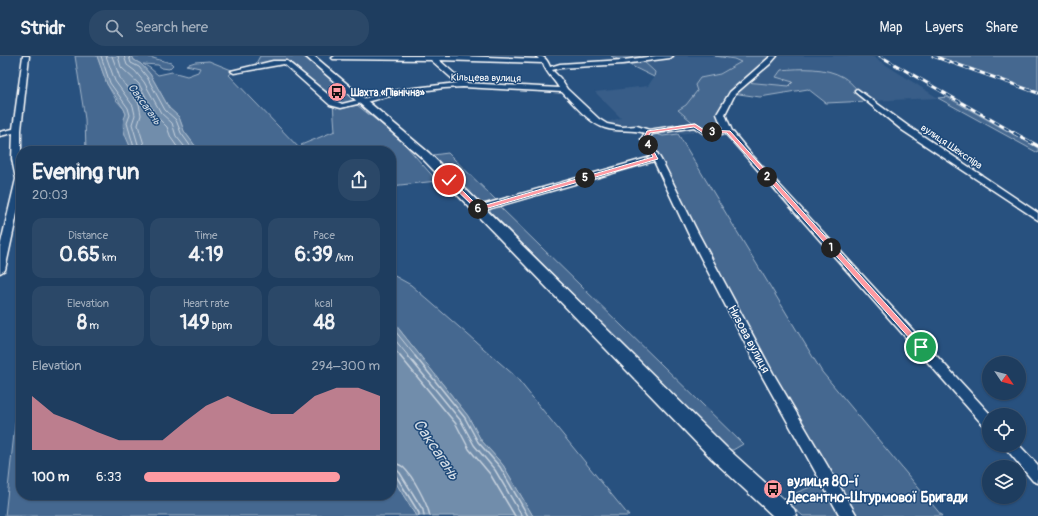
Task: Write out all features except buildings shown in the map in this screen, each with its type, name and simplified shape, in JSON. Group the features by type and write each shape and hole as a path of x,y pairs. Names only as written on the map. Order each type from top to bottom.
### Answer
{"street":[{"path":"16,146 26,56"},
{"path":"309,56 424,155 719,453 787,516"},
{"path":"548,69 560,66 623,62 670,56"},
{"path":"774,56 768,63 732,93 726,102 721,114 728,132 982,414"},
{"name":"Кільцева вулиця","path":"335,58 542,58"},
{"path":"433,58 463,85"},
{"path":"542,58 548,69 558,79 564,90 600,124 613,128 637,128 649,132 695,125 703,131 728,132"},
{"name":"Кільцева вулиця","path":"234,71 273,62 285,62 337,105 347,105 398,92 463,85 564,90"},
{"name":"вулиця Шекспіра","path":"857,91 905,128 1038,217"},
{"path":"0,134 17,130"},
{"name":"Низова вулиця","path":"649,132 645,139 693,233 768,376 849,516"},
{"path":"478,209 656,158"},
{"path":"0,270 16,197"},
{"path":"1016,452 1038,476"}],"shaded area":[{"path":"75,56 97,56 107,84 126,114 124,131 130,146 86,146 85,119"},
{"path":"132,56 154,56 149,57 171,63 173,65 169,69 162,68 158,65 143,64 158,75 172,72 187,76 198,72 200,68 186,65 195,62 209,61 234,71 229,75 297,146 195,146 184,131 179,117 169,108 150,74 141,64 134,60"},
{"path":"260,56 309,56 362,101 349,105 357,105 400,139 437,181 396,185 396,146 302,146 301,145 335,131 333,103 285,62 254,67"},
{"path":"611,56 640,56 642,60 655,72 654,77"},
{"path":"673,56 715,56 741,62 720,74 700,78 695,85 697,91 686,105 678,110 703,131 663,136 600,124 621,118 595,92 648,86 654,77 655,72 642,60"},
{"path":"715,56 774,56 745,82 789,86 793,82 776,77 781,70 805,69 829,71 847,79 868,101 826,103 808,89 760,97 732,93 721,114 728,132 703,131 678,110 686,105 697,91 695,85 700,78 720,74 741,62 734,59"},
{"path":"774,56 872,56 938,98 868,101 855,89 802,69 781,70 776,77 793,82 789,86 744,82"},
{"path":"933,56 1038,56 1038,93"},
{"path":"947,97 1038,148 1038,153 938,98"},
{"path":"649,132 663,136 678,134 822,372 942,516 803,516 784,500 793,494 828,480 648,146"},
{"path":"448,153 497,201 487,204 480,202 433,155"},
{"path":"499,206 743,444 733,450 729,450 490,211 491,209"},
{"path":"396,277 411,285 515,376 629,516 533,516 503,465 481,440 468,416 396,325"},
{"path":"16,416 16,500 396,500 396,483 416,516 5,516"}],"water":[{"name":"Саксагань","path":"97,56 132,56 134,60 141,64 150,74 169,108 179,117 184,131 195,146 130,146 123,124 126,114 107,84"},
{"name":"Саксагань","path":"396,325 468,416 481,440 503,465 533,516 416,516 396,483"}],"railway":[{"path":"880,56 1016,134"},
{"path":"933,56 1038,93"},
{"path":"1014,133 1038,146"}],"place":[{"name":"Шахта «Північна»","path":"337,92"},
{"name":"вулиця 80-ї Десантно-Штурмової Бригади","path":"773,489"}],"route":[{"path":"449,180 478,209 656,158 645,139 649,132 695,125 703,131 728,132 747,155 921,347"}]}
